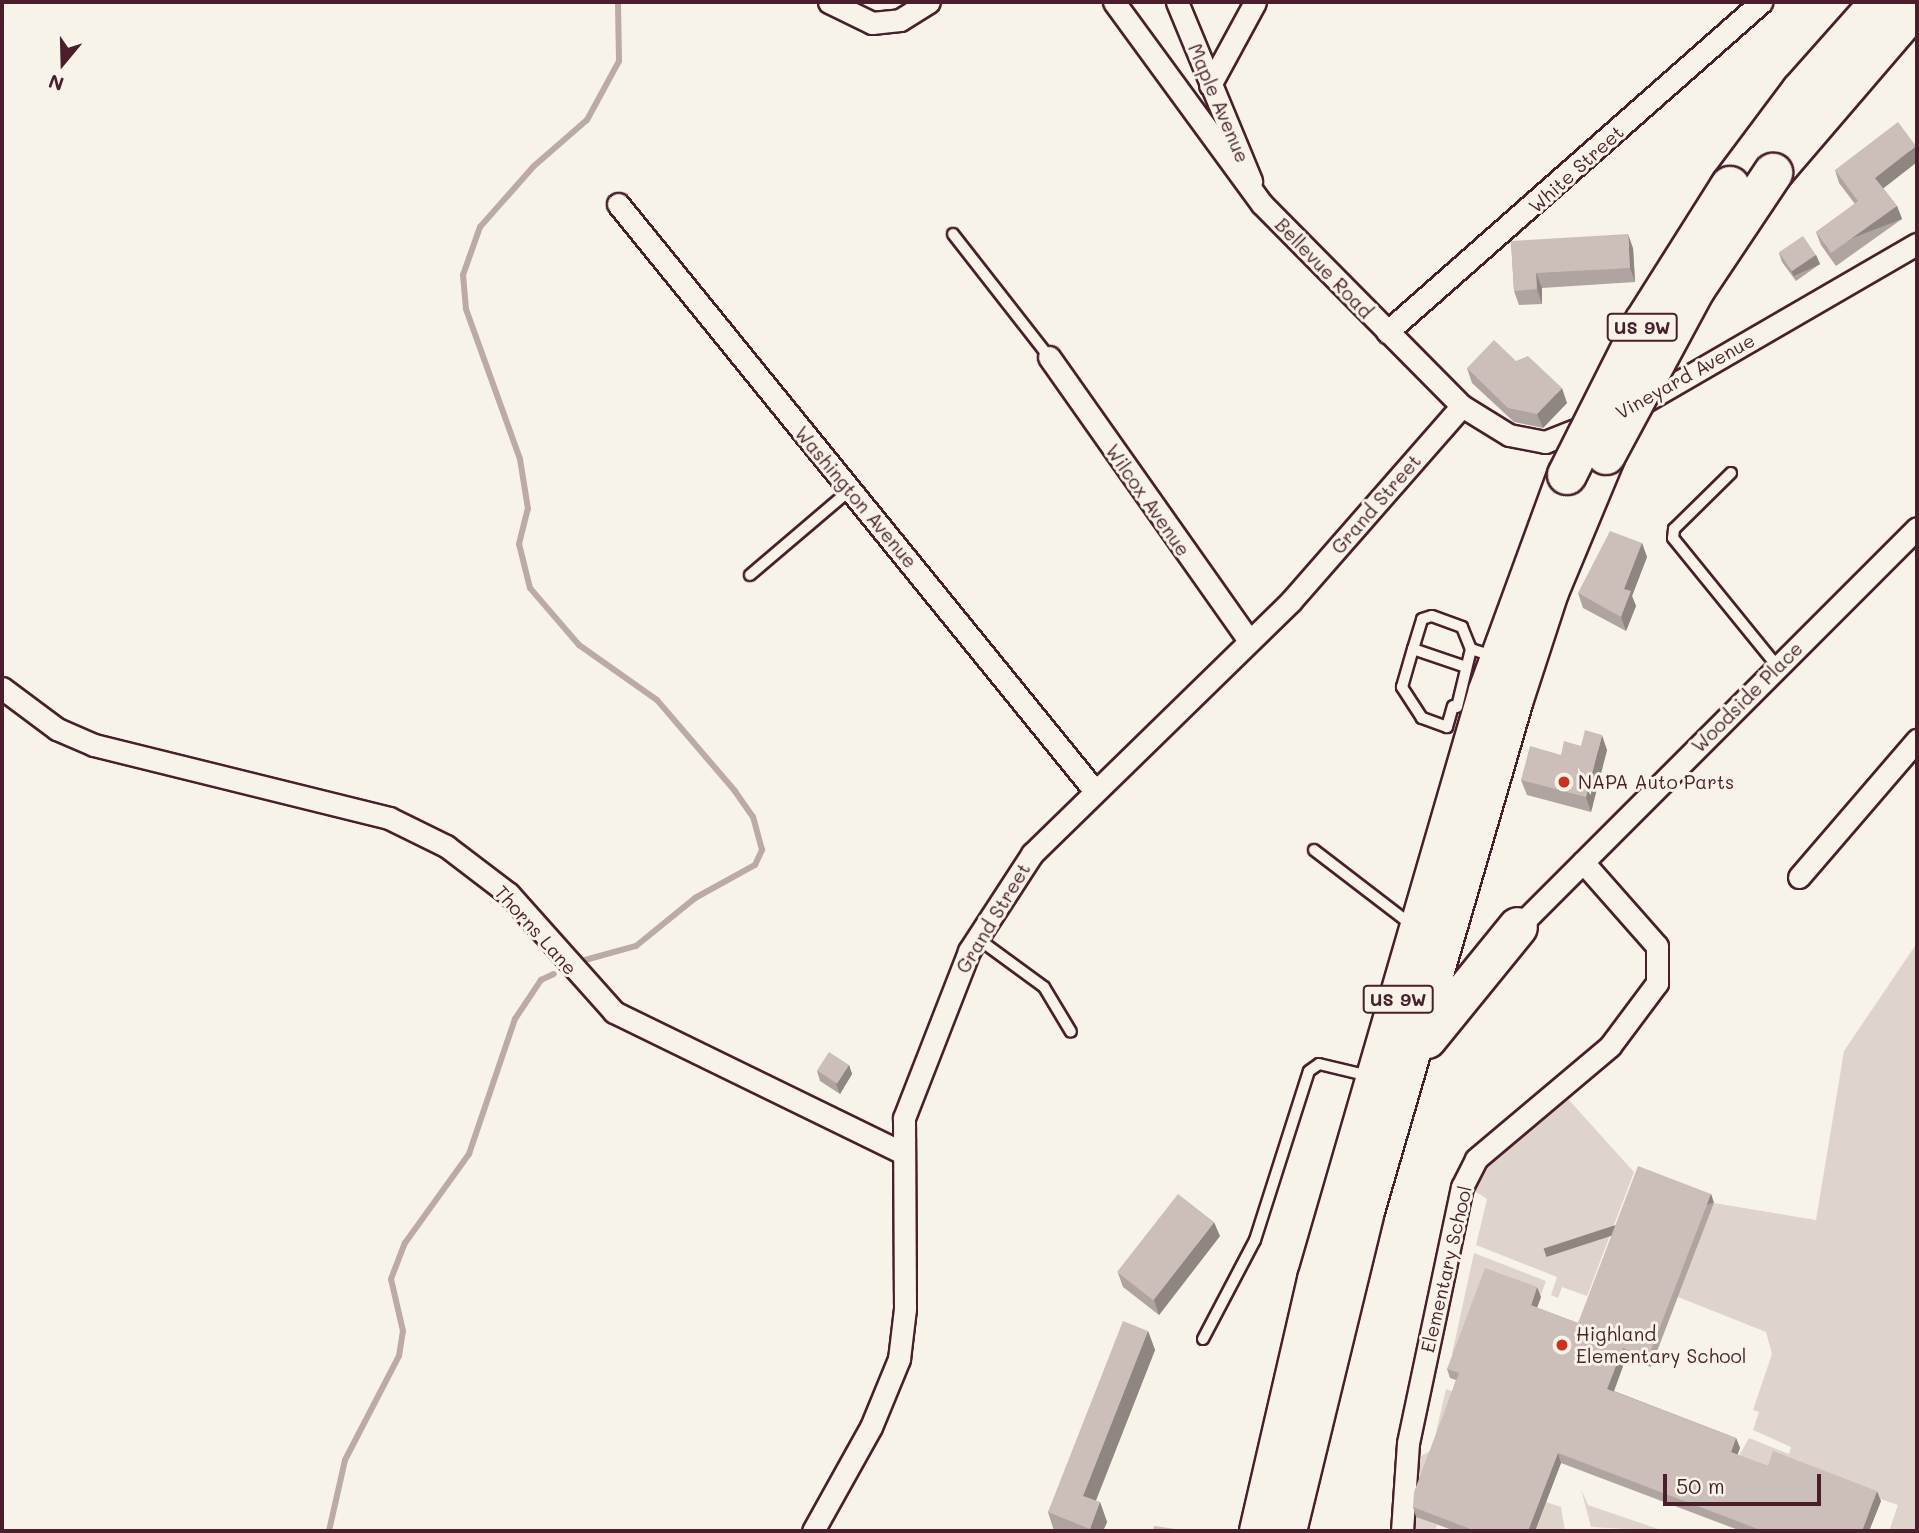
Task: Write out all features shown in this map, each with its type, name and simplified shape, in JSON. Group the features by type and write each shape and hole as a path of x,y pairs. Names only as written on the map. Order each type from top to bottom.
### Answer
{"highway":[{"name":"US 9W","path":"1287,1531 1387,1088 1478,658 1644,322 1730,186 1801,91 1880,2"},
{"name":"US 9W","path":"1259,1531 1308,1316 1456,900 1538,624 1606,455 1668,336 1773,173 1917,5"},
{"path":"1456,900 1460,916 1479,936 1518,927"},
{"path":"1387,1088 1440,1017 1518,927"}],"street":[{"path":"829,2 872,23 900,20 929,2"},
{"name":"Bellevue Road","path":"1114,2 1155,56 1212,144 1262,204 1387,332"},
{"name":"Maple Avenue","path":"1177,2 1262,204"},
{"path":"1210,85 1255,2"},
{"name":"White Street","path":"1387,332 1760,2"},
{"name":"Washington Avenue","path":"618,204 1094,790"},
{"name":"Vineyard Avenue","path":"1387,332 1462,406 1509,435 1545,442 1638,406 1917,244"},
{"name":"Wilcox Avenue","path":"1049,357 1249,640"},
{"name":"Grand Street","path":"813,1531 871,1427 899,1359 905,1309 899,1152 927,1047 977,938 1013,877 1094,790 1249,640 1462,406"},
{"name":"Woodside Place","path":"1518,927 1917,528"},
{"name":"Thorns Lane","path":"2,688 57,729 94,745 389,818 446,846 509,894 614,1012 899,1152"},
{"path":"1799,877 1917,740"},
{"name":"Elementary School","path":"1402,1531 1408,1443 1462,1187 1476,1160 1610,1046 1657,983 1657,946 1583,862"}],"lane":[{"path":"953,234 1049,357"},
{"path":"1731,473 1674,529 1673,538 1778,667"},
{"path":"750,575 850,490"},
{"path":"1467,711 1447,727 1422,718 1402,687 1422,618 1432,616 1462,626 1478,658"},
{"path":"1413,649 1478,658"},
{"path":"1314,850 1419,929"},
{"path":"977,938 1044,987 1071,1032"},
{"path":"1203,1339 1255,1240 1310,1071 1319,1064 1387,1088"}],"shaded area":[{"path":"1917,943 1917,1531 1889,1531 1898,1505 1840,1485 1731,1470 1749,1438 1789,1454 1791,1447 1753,1430 1759,1412 1753,1410 1772,1354 1766,1332 1678,1297 1714,1203 1816,1220 1844,1051"},
{"path":"1568,1099 1634,1172 1587,1296 1562,1287 1558,1298 1551,1295 1557,1277 1476,1245 1487,1199 1473,1190 1486,1167"},
{"path":"1474,1253 1546,1281 1540,1297 1459,1356 1452,1354"},
{"path":"1446,1389 1474,1399 1458,1396 1412,1515 1437,1525 1435,1531 1411,1531 1414,1460 1432,1450"},
{"path":"1581,1489 1588,1505 1664,1531 1591,1527"},
{"path":"1546,1502 1561,1507 1565,1531 1535,1531"}],"building":[{"path":"1898,122 1916,146 1875,178 1897,206 1831,253 1816,232 1858,201 1835,170"},
{"path":"1628,234 1630,268 1536,273 1537,289 1514,291 1511,241"},
{"path":"1803,236 1816,255 1792,271 1779,252"},
{"path":"1494,340 1516,361 1528,356 1562,388 1537,414 1508,408 1467,368"},
{"path":"1610,531 1642,543 1624,589 1631,591 1621,617 1578,593"},
{"path":"1585,730 1602,735 1586,797 1521,780 1530,746 1561,755 1564,741 1581,746"},
{"path":"829,1052 849,1065 837,1084 817,1070"},
{"name":"Highland Elementary School","path":"1638,1166 1711,1194 1648,1358 1623,1348 1607,1389 1736,1438 1731,1452 1768,1466 1773,1451 1877,1491 1862,1531 1763,1531 1558,1453 1528,1531 1473,1531 1413,1507 1414,1492 1459,1373 1447,1369 1485,1268 1537,1287 1531,1305 1578,1323"},
{"path":"1178,1194 1214,1222 1153,1300 1117,1272"},
{"path":"1123,1321 1148,1331 1083,1496 1100,1502 1090,1529 1048,1512"},
{"path":"1154,1526 1183,1530 1184,1531 1153,1531"}],"waterway":[{"path":"585,960 636,946 695,898 755,865 762,850 753,817 735,791 657,700 579,645 530,588 519,544 528,509 520,459 466,309 463,275 480,227 534,166 587,120 619,61 618,2"},
{"path":"329,1531 345,1460 399,1356 403,1331 391,1279 405,1243 469,1154 515,1019 541,980 554,974"}],"place":[{"name":"NAPA Auto Parts","path":"1564,782"},
{"name":"Highland Elementary School","path":"1562,1345"}]}
